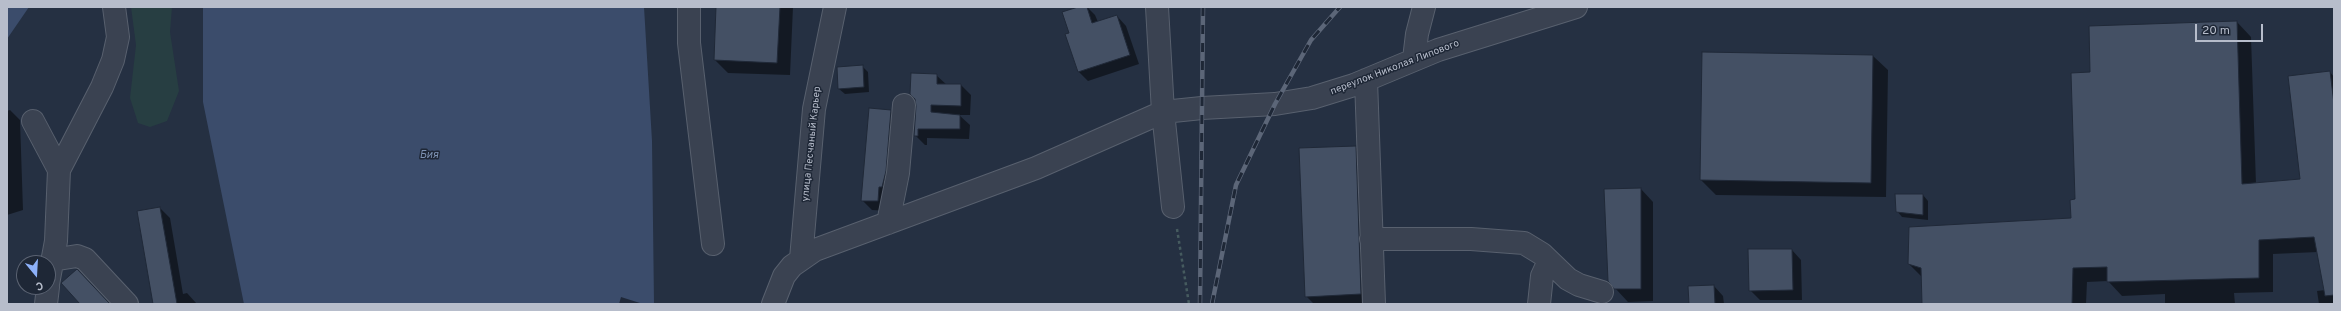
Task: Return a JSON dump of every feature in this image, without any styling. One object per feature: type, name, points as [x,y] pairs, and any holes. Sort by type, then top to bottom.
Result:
[{"type":"street","points":[[53,255],[56,241],[59,170],[102,87],[113,60],[118,37],[114,7]]},
{"type":"street","points":[[689,7],[689,43],[713,244]]},
{"type":"street","name":"улица Песчаный Карьер","points":[[801,258],[814,109],[835,7]]},
{"type":"street","points":[[1157,7],[1163,112],[1173,207]]},
{"type":"street","points":[[1414,59],[1417,34],[1424,7]]},
{"type":"street","name":"переулок Николая Липового","points":[[801,258],[821,248],[888,222],[1036,168],[1163,112],[1202,108],[1276,104],[1312,98],[1366,80],[1414,59],[1546,11],[1576,7]]},
{"type":"street","points":[[1366,80],[1374,304]]},
{"type":"street","points":[[888,222],[898,173],[904,105]]},
{"type":"street","points":[[33,121],[59,170]]},
{"type":"street","points":[[1371,239],[1471,239],[1524,243],[1533,247],[1568,279],[1579,285],[1602,292]]},
{"type":"street","points":[[56,259],[77,256],[86,260],[127,304]]},
{"type":"street","points":[[773,304],[784,276],[801,258]]},
{"type":"street","points":[[1539,304],[1542,276],[1549,261]]},
{"type":"path","points":[[1173,207],[1189,304]]},
{"type":"green space","points":[[131,7],[172,7],[170,32],[179,91],[167,121],[150,127],[138,123],[130,98],[136,45]]},
{"type":"water","points":[[7,7],[29,7],[7,39]]},
{"type":"water","name":"Бия","points":[[203,7],[644,7],[652,141],[654,304],[244,304],[203,102]]},
{"type":"building","points":[[716,7],[780,7],[777,63],[714,60]]},
{"type":"building","points":[[1078,7],[1087,7],[1092,23],[1117,15],[1130,55],[1078,72],[1065,34],[1069,33],[1062,12]]},
{"type":"building","points":[[2237,21],[2242,184],[2300,179],[2288,76],[2330,71],[2334,104],[2334,295],[2325,296],[2314,237],[2259,240],[2259,278],[2107,282],[2107,267],[2073,268],[2072,304],[1922,304],[1921,268],[1908,264],[1909,227],[2071,218],[2070,200],[2075,199],[2071,73],[2090,72],[2089,26]]},
{"type":"building","points":[[1702,52],[1873,55],[1871,183],[1700,180]]},
{"type":"building","points":[[863,65],[864,87],[838,89],[837,67]]},
{"type":"building","points":[[911,73],[937,74],[937,84],[961,84],[961,106],[931,105],[931,112],[960,115],[960,129],[918,129],[918,136],[914,136],[916,106],[915,99],[910,94]]},
{"type":"building","points":[[869,108],[891,110],[886,171],[882,187],[879,187],[878,201],[861,201]]},
{"type":"building","points":[[1356,146],[1361,294],[1305,297],[1299,148]]},
{"type":"building","points":[[1641,188],[1641,289],[1614,289],[1608,281],[1604,189]]},
{"type":"building","points":[[1895,194],[1923,194],[1923,215],[1896,212]]},
{"type":"building","points":[[160,207],[177,304],[153,304],[137,211]]},
{"type":"building","points":[[1748,249],[1792,249],[1793,290],[1749,291]]},
{"type":"building","points":[[77,269],[110,304],[80,304],[61,283]]},
{"type":"building","points":[[1714,285],[1715,304],[1689,304],[1688,286]]},
{"type":"railway","points":[[1200,304],[1203,7]]},
{"type":"railway","points":[[1212,304],[1236,185],[1275,104],[1311,40],[1340,7]]}]
